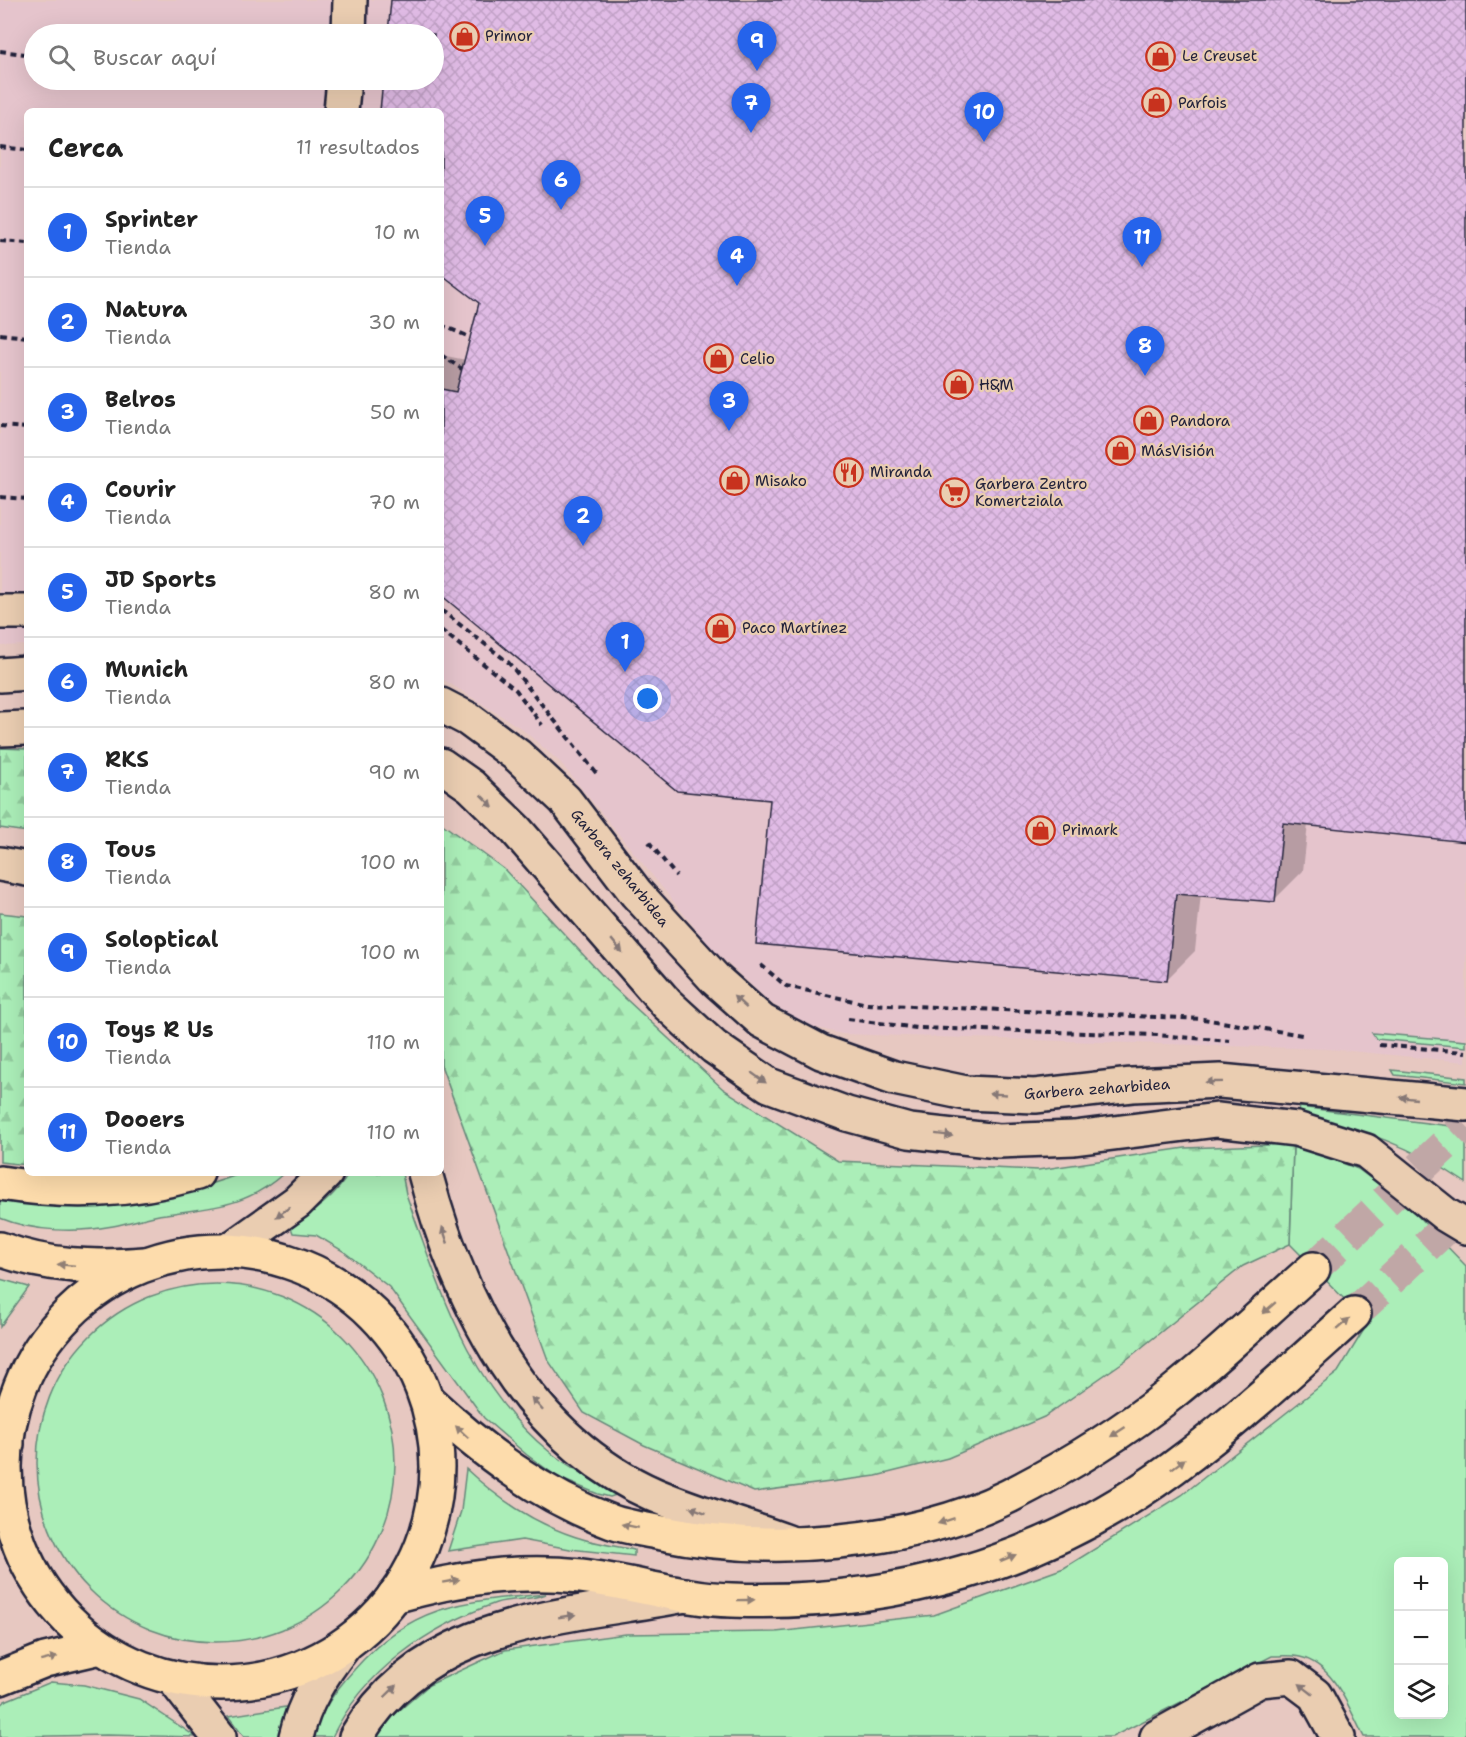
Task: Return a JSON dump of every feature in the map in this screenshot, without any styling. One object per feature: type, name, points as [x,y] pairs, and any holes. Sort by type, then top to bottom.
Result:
[{"type":"main road","points":[[0,1183],[39,1189],[96,1190],[152,1185],[186,1176]]},
{"type":"main road","points":[[0,1249],[60,1264],[102,1267],[145,1264],[192,1252],[231,1250],[289,1261],[335,1282],[374,1314],[405,1354],[427,1400],[436,1440],[437,1482],[430,1523],[416,1561],[394,1596],[371,1623],[344,1646],[304,1667],[262,1679],[217,1683],[173,1678],[134,1665],[101,1647],[69,1620],[45,1591],[26,1558],[3,1494],[3,1436],[29,1368],[50,1334],[77,1305],[101,1287],[145,1264]]},
{"type":"main road","points":[[427,1400],[469,1439],[518,1474],[565,1502],[615,1523],[696,1540],[792,1544],[869,1537],[944,1522],[1007,1497],[1076,1459],[1155,1406],[1313,1269]]},
{"type":"main road","points":[[394,1596],[464,1578],[535,1573],[583,1576],[730,1600],[834,1599],[912,1586],[985,1568],[1048,1542],[1117,1504],[1170,1470],[1214,1438],[1354,1314]]},
{"type":"main road","points":[[0,1678],[45,1660],[101,1647]]},
{"type":"street","points":[[349,24],[350,0]]},
{"type":"street","points":[[341,108],[343,90]]},
{"type":"street","points":[[0,612],[24,612]]},
{"type":"street","points":[[0,675],[24,673]]},
{"type":"street","points":[[444,686],[518,756]]},
{"type":"street","name":"Garbera zeharbidea","points":[[444,707],[468,719],[518,756],[565,800],[636,893],[716,980],[762,1021],[832,1056],[894,1078],[966,1093],[1035,1096],[1132,1085],[1220,1082],[1466,1104]]},
{"type":"street","points":[[0,729],[24,728]]},
{"type":"street","points":[[444,767],[471,786],[516,830],[667,1004],[714,1047],[769,1085],[847,1114],[909,1131],[998,1141],[1074,1138],[1217,1120],[1296,1129],[1366,1151],[1459,1227]]},
{"type":"street","points":[[0,864],[24,868]]},
{"type":"street","points":[[231,1250],[297,1202],[323,1176]]},
{"type":"street","points":[[426,1176],[464,1289],[479,1321],[509,1371],[539,1407],[573,1441],[612,1470],[654,1494],[792,1544]]},
{"type":"street","points":[[356,1737],[385,1696],[410,1673],[438,1654],[467,1640],[542,1619],[688,1594]]},
{"type":"street","points":[[296,1737],[310,1696],[325,1670],[344,1646]]},
{"type":"street","points":[[1157,1737],[1260,1680],[1291,1677],[1315,1695],[1338,1737]]},
{"type":"street","points":[[173,1678],[219,1737]]},
{"type":"path","points":[[0,51],[24,54]]},
{"type":"path","points":[[0,147],[24,150]]},
{"type":"path","points":[[0,241],[24,243]]},
{"type":"path","points":[[444,326],[470,337]]},
{"type":"path","points":[[0,334],[24,336]]},
{"type":"path","points":[[444,357],[462,369]]},
{"type":"path","points":[[0,426],[24,428]]},
{"type":"path","points":[[0,496],[24,499]]},
{"type":"path","points":[[444,612],[508,662],[604,783]]},
{"type":"path","points":[[444,632],[516,690],[544,727]]},
{"type":"path","points":[[647,840],[683,884]]},
{"type":"path","points":[[760,964],[786,986],[867,1004],[1203,1019],[1302,1035]]},
{"type":"path","points":[[842,1018],[917,1028],[1157,1035],[1232,1041]]},
{"type":"path","points":[[1379,1045],[1466,1052]]},
{"type":"shaded area","name":"Garbera Zentro Komertziala","points":[[0,0],[1466,0],[1466,1062],[1329,1049],[841,1034],[804,1024],[771,1003],[713,950],[560,762],[522,729],[444,680],[444,108],[24,108],[24,645],[0,646]]},
{"type":"green space","points":[[0,748],[24,749],[24,832],[0,828]]},
{"type":"green space","points":[[444,825],[504,869],[613,987],[723,1089],[838,1161],[1038,1170],[1185,1148],[1293,1144],[1290,1244],[1243,1266],[1126,1360],[1044,1417],[948,1458],[876,1476],[754,1492],[644,1445],[584,1413],[548,1360],[444,1073]]},
{"type":"green space","points":[[0,913],[24,916],[24,1165],[0,1162]]},
{"type":"green space","points":[[1372,1033],[1466,1041],[1466,1047],[1376,1039]]},
{"type":"green space","points":[[1392,1070],[1466,1078],[1466,1083],[1395,1075]]},
{"type":"green space","points":[[1300,1107],[1466,1128],[1466,1183],[1426,1159],[1385,1140],[1343,1126],[1297,1116]]},
{"type":"green space","points":[[1293,1144],[1358,1169],[1409,1207],[1466,1266],[1466,1737],[1364,1737],[1340,1690],[1323,1669],[1300,1657],[1272,1656],[1112,1737],[374,1737],[380,1727],[429,1685],[505,1650],[626,1634],[776,1632],[934,1615],[1064,1568],[1182,1495],[1338,1372],[1368,1323],[1290,1244]]},
{"type":"green space","points":[[233,1176],[280,1176],[257,1193],[229,1204],[159,1215],[99,1228],[41,1229],[0,1218],[0,1200],[61,1204],[122,1202],[213,1183]]},
{"type":"green space","points":[[347,1176],[403,1176],[406,1194],[431,1265],[445,1300],[478,1367],[499,1398],[523,1427],[551,1453],[616,1495],[610,1497],[598,1494],[559,1478],[527,1455],[484,1418],[389,1287],[343,1251],[316,1235],[293,1233],[290,1225],[307,1216],[323,1203]]},
{"type":"green space","points":[[0,1279],[29,1287],[0,1327]]},
{"type":"green space","points":[[216,1284],[251,1287],[285,1298],[315,1314],[343,1336],[365,1364],[381,1394],[392,1428],[395,1463],[392,1498],[381,1532],[365,1562],[343,1590],[315,1612],[285,1628],[251,1639],[216,1642],[181,1639],[147,1628],[117,1612],[89,1590],[67,1562],[51,1532],[40,1498],[37,1463],[40,1428],[51,1394],[67,1364],[89,1336],[117,1314],[147,1298],[181,1287]]},
{"type":"green space","points":[[466,1469],[504,1500],[546,1525],[597,1543],[634,1550],[634,1556],[570,1549],[522,1540],[448,1551],[461,1511]]},
{"type":"green space","points":[[546,1594],[534,1598],[496,1603],[446,1625],[423,1639],[400,1654],[380,1672],[345,1713],[332,1737],[314,1737],[329,1701],[340,1686],[375,1649],[396,1632],[440,1610],[489,1600]]},
{"type":"green space","points":[[51,1682],[84,1685],[139,1699],[196,1737],[106,1735],[0,1737],[0,1705]]},
{"type":"green space","points":[[286,1707],[280,1737],[244,1737],[228,1716]]},
{"type":"building","name":"Garbera Zentro Komertziala","points":[[391,0],[1466,0],[1466,842],[1283,823],[1275,902],[1176,894],[1167,981],[756,944],[770,800],[677,791],[444,597],[444,390],[456,392],[479,303],[444,276],[444,108],[380,108],[382,90],[444,90],[444,24],[389,24]]},
{"type":"tunnel","points":[[1313,1269],[1466,1125]]},
{"type":"tunnel","points":[[1354,1314],[1466,1209]]},
{"type":"place","name":"Primor","points":[[464,36]]},
{"type":"place","name":"Le Creuset","points":[[1161,56]]},
{"type":"place","name":"Soloptical","points":[[757,71]]},
{"type":"place","name":"Parfois","points":[[1157,103]]},
{"type":"place","name":"RKS","points":[[751,133]]},
{"type":"place","name":"Toys R Us","points":[[984,142]]},
{"type":"place","name":"Munich","points":[[561,210]]},
{"type":"place","name":"JD Sports","points":[[485,246]]},
{"type":"place","name":"Dooers","points":[[1142,267]]},
{"type":"place","name":"Courir","points":[[737,286]]},
{"type":"place","name":"Celio","points":[[719,359]]},
{"type":"place","name":"Tous","points":[[1145,376]]},
{"type":"place","name":"H&M","points":[[958,385]]},
{"type":"place","name":"Pandora","points":[[1149,421]]},
{"type":"place","name":"Belros","points":[[729,431]]},
{"type":"place","name":"MásVisión","points":[[1120,451]]},
{"type":"place","name":"Miranda","points":[[849,472]]},
{"type":"place","name":"Misako","points":[[734,481]]},
{"type":"place","name":"Garbera Zentro Komertziala","points":[[954,493]]},
{"type":"place","name":"Natura","points":[[583,546]]},
{"type":"place","name":"Paco Martínez","points":[[721,628]]},
{"type":"place","name":"Sprinter","points":[[625,672]]},
{"type":"place","name":"Primark","points":[[1041,830]]}]
